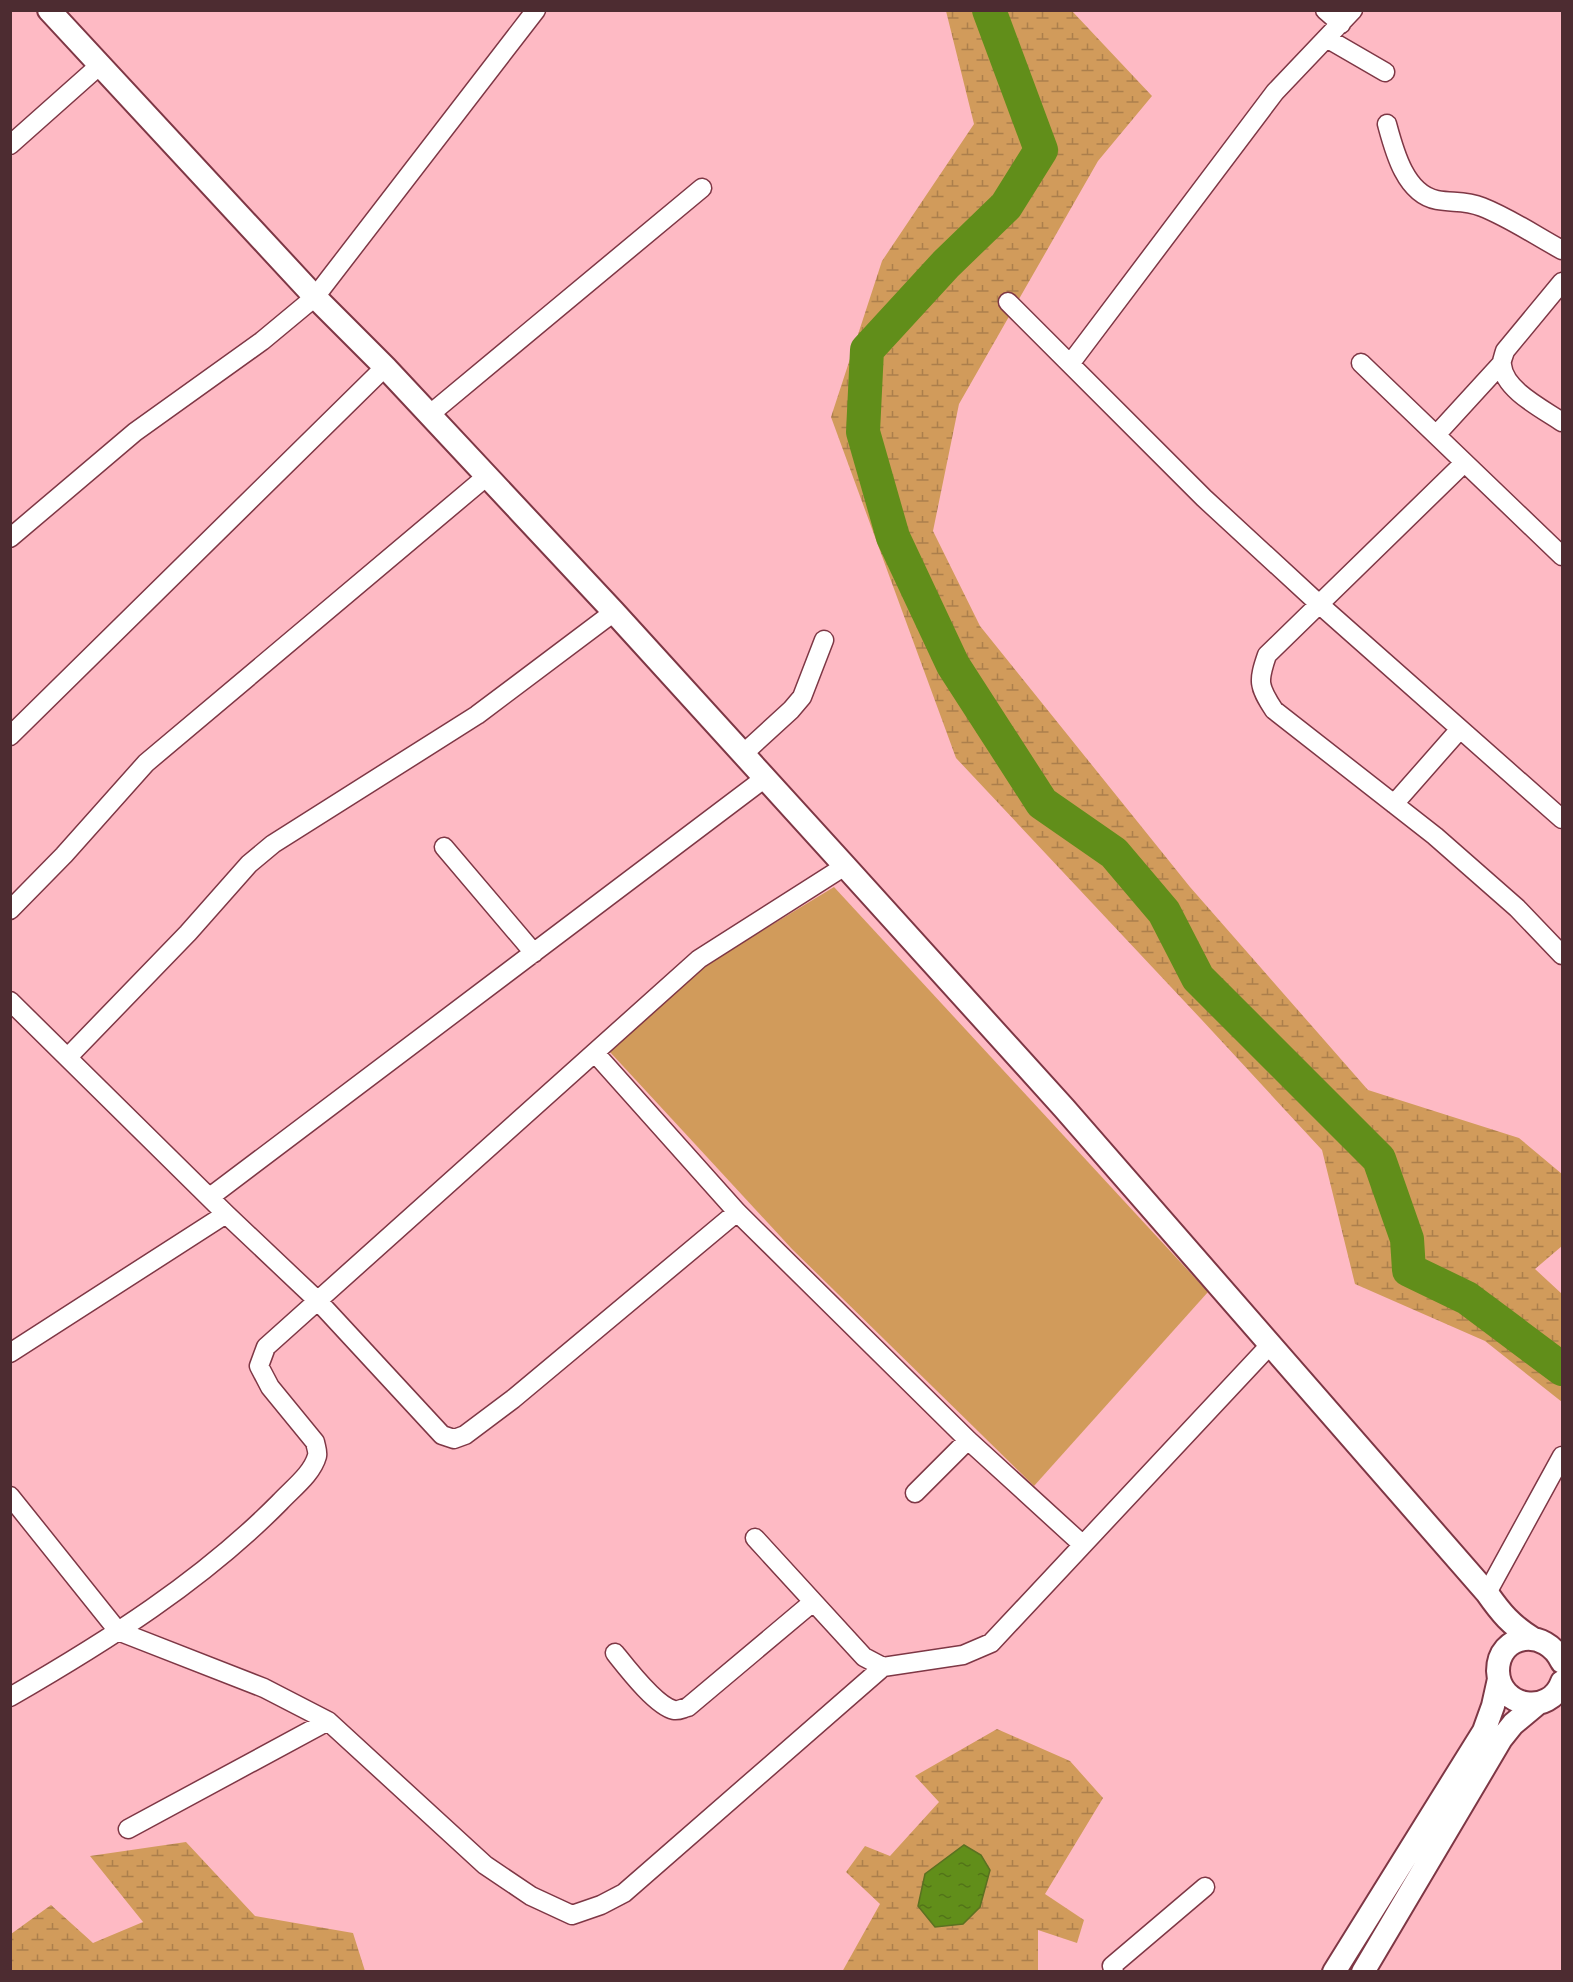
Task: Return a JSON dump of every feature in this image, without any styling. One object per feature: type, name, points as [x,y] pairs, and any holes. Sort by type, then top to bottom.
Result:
[{"type":"street","points":[[49,10],[315,297],[614,612],[845,866],[1064,1108],[1487,1593],[1513,1626],[1532,1638],[1551,1645],[1563,1662]]},
{"type":"street","points":[[10,538],[135,432],[262,341],[315,297],[536,10]]},
{"type":"street","points":[[1070,364],[1275,92],[1347,17],[1325,10]]},
{"type":"street","points":[[1328,39],[1385,72]]},
{"type":"street","points":[[10,145],[100,65]]},
{"type":"street","points":[[1387,124],[1397,161],[1424,196],[1438,200],[1469,202],[1485,208],[1563,250]]},
{"type":"street","points":[[429,415],[702,188]]},
{"type":"street","points":[[1436,435],[1502,364],[1505,351],[1563,282]]},
{"type":"street","points":[[1008,302],[1204,498],[1319,604],[1563,819]]},
{"type":"street","points":[[1361,363],[1563,556]]},
{"type":"street","points":[[1502,364],[1516,391],[1563,422]]},
{"type":"street","points":[[10,736],[384,368]]},
{"type":"street","points":[[1464,463],[1267,655],[1260,676],[1261,691],[1274,710],[1435,836],[1517,908],[1563,955]]},
{"type":"street","points":[[10,910],[64,855],[146,763],[487,476]]},
{"type":"street","points":[[68,1057],[188,933],[249,864],[273,844],[477,715],[614,612]]},
{"type":"street","points":[[743,754],[802,697],[824,640]]},
{"type":"street","points":[[1394,804],[1460,729]]},
{"type":"street","points":[[210,1197],[765,778]]},
{"type":"street","points":[[444,847],[534,953]]},
{"type":"street","points":[[10,1697],[118,1631],[193,1580],[253,1529],[308,1473],[318,1454],[315,1442],[270,1387],[259,1366],[266,1347],[699,959],[845,866]]},
{"type":"street","points":[[10,1001],[226,1214],[318,1301],[442,1435],[454,1439],[465,1435],[513,1399],[737,1212]]},
{"type":"street","points":[[595,1053],[737,1212],[968,1440],[1083,1545]]},
{"type":"street","points":[[10,1353],[226,1214]]},
{"type":"street","points":[[10,1496],[118,1631],[264,1688],[328,1720],[485,1864],[531,1896],[572,1915],[601,1905],[624,1893],[883,1667],[963,1655],[991,1643],[1271,1344]]},
{"type":"street","points":[[915,1492],[968,1440]]},
{"type":"street","points":[[1537,1704],[1517,1702],[1502,1688],[1498,1635],[1487,1593],[1563,1456]]},
{"type":"street","points":[[755,1538],[864,1657],[883,1667]]},
{"type":"street","points":[[615,1653],[645,1689],[669,1708],[677,1711],[688,1707],[813,1602]]},
{"type":"street","points":[[1334,1971],[1484,1731],[1493,1706],[1499,1669],[1505,1651],[1512,1644],[1532,1638]]},
{"type":"street","points":[[1363,1971],[1501,1739],[1513,1724],[1537,1704],[1555,1695],[1562,1685]]},
{"type":"street","points":[[128,1829],[328,1720]]},
{"type":"street","points":[[1114,1971],[1112,1966],[1205,1887]]},
{"type":"green space","points":[[946,11],[1072,11],[1152,96],[1098,161],[959,404],[933,531],[980,626],[1190,887],[1368,1090],[1519,1138],[1562,1174],[1562,1246],[1535,1269],[1562,1294],[1562,1402],[1485,1341],[1355,1284],[1322,1150],[956,758],[831,417],[882,261],[974,124]]},
{"type":"green space","points":[[834,887],[1208,1292],[1034,1486],[792,1249],[610,1052],[704,966]]},
{"type":"green space","points":[[997,1729],[1070,1761],[1103,1798],[1045,1894],[1084,1920],[1077,1943],[1038,1930],[1038,1971],[842,1972],[880,1904],[846,1872],[865,1846],[890,1856],[939,1802],[915,1776]]},
{"type":"green space","points":[[186,1842],[255,1916],[353,1933],[365,1971],[11,1971],[11,1934],[51,1905],[93,1943],[143,1922],[90,1856]]},
{"type":"water","points":[[964,1845],[981,1855],[990,1870],[980,1907],[963,1924],[935,1927],[918,1906],[925,1874]]},
{"type":"waterway","points":[[989,10],[1041,150],[1006,206],[946,264],[867,350],[863,432],[893,537],[953,665],[1042,803],[1114,853],[1164,912],[1198,978],[1379,1159],[1407,1239],[1409,1270],[1467,1298],[1562,1369]]}]
